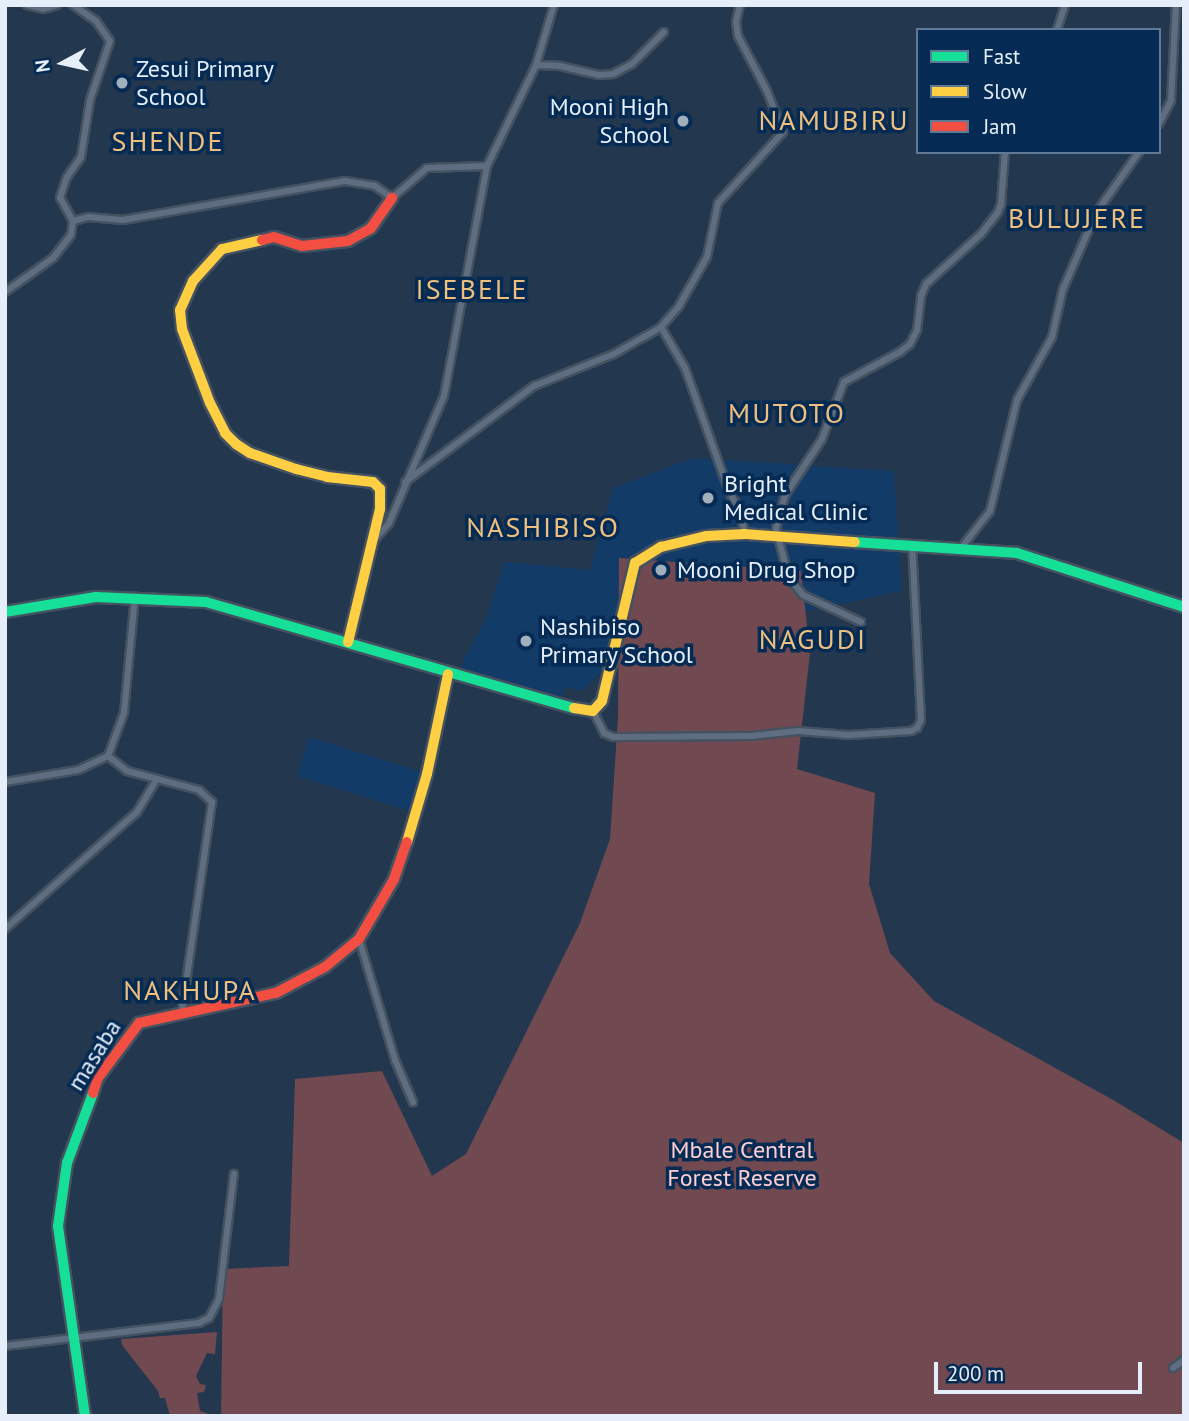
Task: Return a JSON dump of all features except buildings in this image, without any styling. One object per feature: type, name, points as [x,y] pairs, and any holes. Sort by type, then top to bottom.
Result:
[{"type":"street","points":[[27,5],[44,9],[57,5]]},
{"type":"street","points":[[5,292],[64,246],[71,235],[73,221],[60,198],[67,177],[82,158],[90,100],[110,41],[96,21],[73,5]]},
{"type":"street","points":[[369,545],[389,523],[444,396],[487,166],[536,65],[554,5]]},
{"type":"street","points":[[405,482],[453,449],[534,386],[614,354],[661,327],[679,306],[703,266],[712,238],[718,203],[783,131],[738,36],[736,22],[740,5]]},
{"type":"street","points":[[1058,28],[1065,5]]},
{"type":"street","points":[[1161,120],[1171,100],[1176,5]]},
{"type":"street","points":[[536,65],[560,66],[599,75],[613,74],[632,64],[664,32]]},
{"type":"street","points":[[861,622],[815,602],[798,590],[789,578],[776,524],[785,495],[822,439],[844,383],[910,344],[917,330],[921,296],[926,284],[981,234],[998,212],[1003,195],[1005,154]]},
{"type":"street","points":[[961,548],[990,511],[1017,400],[1052,337],[1063,289],[1090,226],[1100,205],[1138,154]]},
{"type":"street","points":[[348,642],[382,498],[380,489],[373,482],[327,477],[296,469],[250,453],[236,444],[225,433],[209,403],[182,329],[180,310],[193,281],[222,249],[274,237],[302,247],[348,241],[371,228],[392,198],[427,168],[487,166]]},
{"type":"street","points":[[73,221],[88,218],[123,220],[345,181],[375,186],[392,198]]},
{"type":"street","points":[[661,327],[685,368],[727,486],[740,512],[744,534]]},
{"type":"street","points":[[593,711],[602,701],[608,684],[635,563],[648,553],[675,543],[744,534],[912,544],[1030,556],[1059,568],[1184,607]]},
{"type":"street","points":[[593,711],[604,733],[613,737],[751,736],[798,732],[857,735],[911,731],[917,728],[921,720],[912,544]]},
{"type":"street","points":[[5,612],[85,598],[135,597],[206,602],[348,642],[448,674],[593,711]]},
{"type":"street","points":[[5,782],[78,770],[108,756],[124,713],[135,597]]},
{"type":"street","name":"masaba","points":[[85,1416],[58,1245],[59,1208],[67,1163],[98,1078],[131,1030],[149,1018],[276,993],[325,967],[359,939],[394,879],[404,853],[427,774],[448,674]]},
{"type":"street","points":[[108,756],[127,771],[199,790],[212,802],[182,1012]]},
{"type":"street","points":[[5,929],[136,812],[156,779]]},
{"type":"street","points":[[359,939],[392,1049],[413,1102]]},
{"type":"street","points":[[5,1346],[199,1324],[209,1318],[219,1299],[234,1174]]},
{"type":"street","points":[[1172,1368],[1184,1360]]},
{"type":"shaded area","points":[[693,458],[894,471],[901,591],[765,620],[636,638],[582,691],[565,687],[561,699],[460,668],[488,614],[504,562],[590,570],[613,488]]},
{"type":"shaded area","points":[[309,737],[422,772],[410,811],[297,776]]},
{"type":"green space","name":"Mbale Central Forest Reserve","points":[[619,558],[801,571],[810,653],[797,769],[875,793],[869,884],[890,953],[934,1001],[1115,1101],[1184,1143],[1184,1416],[221,1416],[223,1269],[289,1266],[295,1079],[382,1071],[432,1176],[466,1154],[580,923],[610,839],[618,717]]},
{"type":"green space","points":[[217,1332],[215,1354],[207,1353],[196,1376],[200,1384],[206,1385],[204,1392],[197,1393],[200,1411],[214,1416],[170,1416],[165,1398],[160,1398],[158,1391],[122,1345],[121,1339]]},
{"type":"traffic: fast","points":[[855,542],[1017,553],[1184,607]]},
{"type":"traffic: fast","points":[[5,612],[96,597],[206,602],[574,708]]},
{"type":"traffic: fast","points":[[85,1416],[58,1226],[67,1163],[93,1093]]},
{"type":"traffic: slow","points":[[262,240],[222,249],[193,281],[180,310],[182,329],[210,403],[225,433],[236,444],[250,453],[296,469],[327,477],[373,482],[380,489],[380,509],[348,642]]},
{"type":"traffic: slow","points":[[574,708],[593,711],[602,701],[635,563],[661,547],[706,536],[745,534],[855,542]]},
{"type":"traffic: slow","points":[[407,842],[427,774],[448,674]]},
{"type":"traffic: jam","points":[[262,240],[274,237],[302,246],[348,241],[371,228],[392,198]]},
{"type":"traffic: jam","points":[[93,1093],[98,1078],[139,1023],[276,993],[325,967],[359,939],[394,879],[407,842]]},
{"type":"place","name":"Zesui Primary School","points":[[122,83]]},
{"type":"place","name":"Mooni High School","points":[[683,121]]},
{"type":"place","name":"Bright Medical Clinic","points":[[708,498]]},
{"type":"place","name":"Mooni Drug Shop","points":[[661,570]]},
{"type":"place","name":"Nashibiso Primary School","points":[[526,641]]},
{"type":"district","name":"NAMUBIRU","points":[[834,120]]},
{"type":"district","name":"SHENDE","points":[[168,141]]},
{"type":"district","name":"BULUJERE","points":[[1077,218]]},
{"type":"district","name":"ISEBELE","points":[[472,289]]},
{"type":"district","name":"MUTOTO","points":[[787,413]]},
{"type":"district","name":"NASHIBISO","points":[[543,527]]},
{"type":"district","name":"NAGUDI","points":[[813,639]]},
{"type":"district","name":"NAKHUPA","points":[[190,990]]}]
